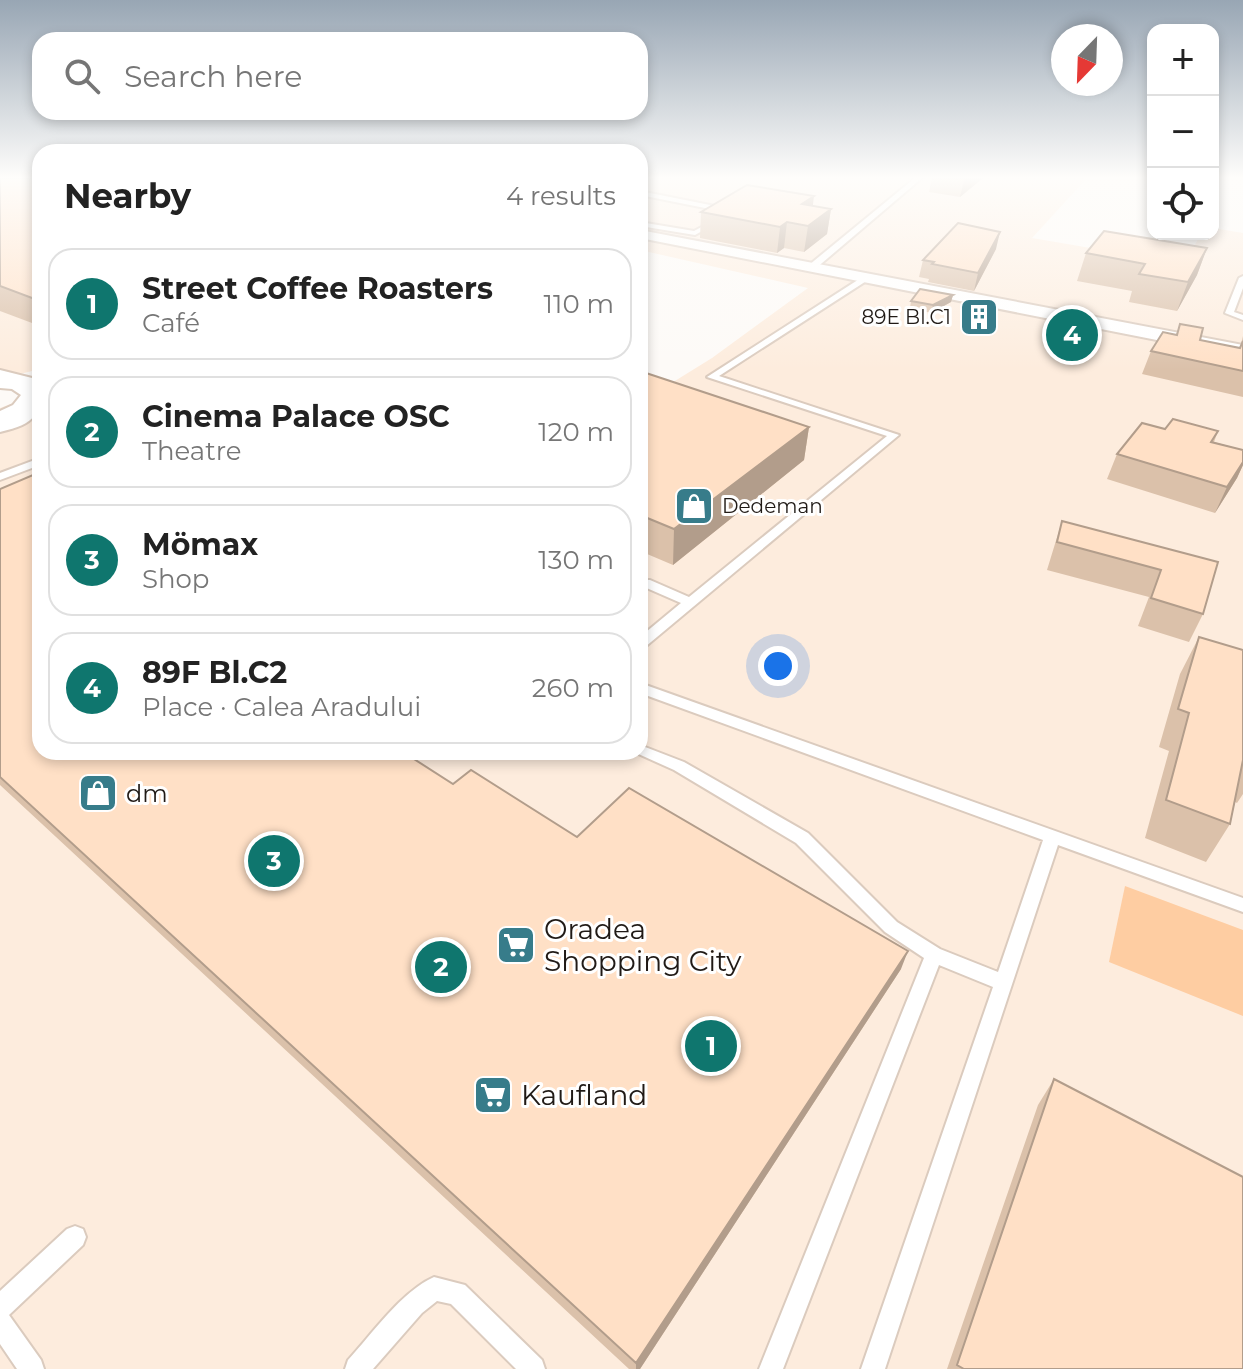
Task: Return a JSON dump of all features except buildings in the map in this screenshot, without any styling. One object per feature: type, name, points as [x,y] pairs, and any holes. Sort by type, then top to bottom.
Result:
[{"type":"highway","points":[[0,379],[25,383],[32,387]]},
{"type":"street","points":[[681,242],[1243,351]]},
{"type":"lane","points":[[812,267],[842,242]]},
{"type":"lane","points":[[648,637],[894,435],[712,377],[867,278]]},
{"type":"lane","points":[[1243,278],[1229,313],[1243,318]]},
{"type":"lane","points":[[0,477],[32,464]]},
{"type":"lane","points":[[648,584],[690,602]]},
{"type":"lane","points":[[648,691],[1243,905]]},
{"type":"lane","points":[[648,753],[679,766],[802,838],[855,895],[891,927],[934,955],[1004,983]]},
{"type":"lane","points":[[873,1369],[1053,836]]},
{"type":"lane","points":[[771,1369],[934,955]]},
{"type":"lane","points":[[0,1307],[75,1237]]},
{"type":"lane","points":[[364,1366],[414,1305],[434,1289],[457,1293],[533,1369]]},
{"type":"lane","points":[[0,1323],[32,1369]]},
{"type":"shaded area","points":[[0,242],[32,242],[32,371],[0,379]]},
{"type":"shaded area","points":[[648,242],[1055,242],[1184,264],[1197,242],[1243,242],[1243,1369],[0,1369],[0,408],[32,396],[32,760],[648,760],[648,397],[712,358],[808,288],[648,252]]},
{"type":"shaded area","points":[[1125,886],[1243,930],[1243,1016],[1109,962]]},
{"type":"place","name":"89E Bl.C1","points":[[979,317]]},
{"type":"place","name":"89F Bl.C2","points":[[1072,335]]},
{"type":"place","name":"Dedeman","points":[[694,506]]},
{"type":"place","name":"dm","points":[[98,793]]},
{"type":"place","name":"Mömax","points":[[274,861]]},
{"type":"place","name":"Oradea Shopping City","points":[[516,945]]},
{"type":"place","name":"Cinema Palace OSC","points":[[441,967]]},
{"type":"place","name":"Street Coffee Roasters","points":[[711,1046]]},
{"type":"place","name":"Kaufland","points":[[493,1095]]}]
